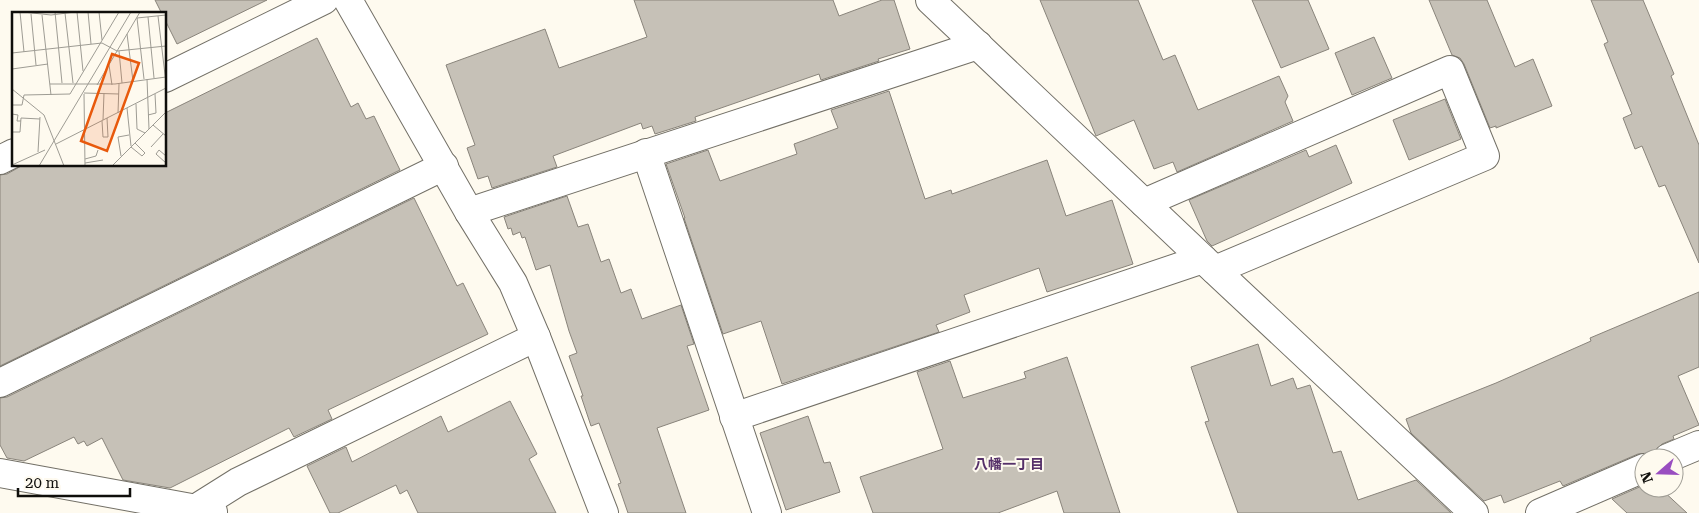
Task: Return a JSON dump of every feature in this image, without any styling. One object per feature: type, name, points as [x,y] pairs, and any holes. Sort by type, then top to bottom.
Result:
[{"type":"street","points":[[166,78],[324,0]]},
{"type":"street","points":[[348,0],[513,283],[536,336],[604,513]]},
{"type":"street","points":[[930,0],[1474,513]]},
{"type":"street","points":[[470,212],[978,45]]},
{"type":"street","points":[[734,417],[1209,265],[1485,156],[1450,70],[1144,203]]},
{"type":"street","points":[[0,160],[12,154]]},
{"type":"street","points":[[646,154],[767,513]]},
{"type":"street","points":[[0,383],[444,166]]},
{"type":"street","points":[[0,473],[206,511],[238,482],[536,336]]},
{"type":"street","points":[[1684,451],[1699,445]]},
{"type":"street","points":[[1540,513],[1634,472]]},
{"type":"building","points":[[155,0],[267,0],[177,44],[166,22],[166,12],[161,12]]},
{"type":"building","points":[[634,0],[833,0],[839,16],[882,0],[894,0],[910,49],[821,80],[819,74],[695,117],[696,121],[655,134],[652,126],[643,129],[641,123],[553,156],[557,167],[492,188],[488,176],[478,179],[467,148],[475,145],[446,65],[545,29],[559,68],[647,37]]},
{"type":"building","points":[[1040,0],[1138,0],[1163,60],[1175,55],[1198,110],[1279,76],[1288,96],[1285,102],[1293,121],[1177,172],[1173,162],[1154,169],[1134,120],[1096,136]]},
{"type":"building","points":[[1252,0],[1308,0],[1329,49],[1281,68]]},
{"type":"building","points":[[1429,0],[1487,0],[1515,67],[1533,59],[1552,106],[1496,128],[1496,126],[1490,128],[1464,64],[1460,58],[1452,55]]},
{"type":"building","points":[[1591,0],[1643,0],[1674,74],[1671,76],[1699,145],[1699,263],[1665,185],[1659,187],[1642,146],[1635,149],[1623,118],[1632,114],[1604,44],[1608,42]]},
{"type":"building","points":[[1374,37],[1392,78],[1352,95],[1335,53]]},
{"type":"building","points":[[317,38],[351,107],[358,103],[366,119],[374,116],[400,170],[0,366],[0,175],[7,174],[21,166],[166,166],[166,113]]},
{"type":"building","points":[[889,91],[925,199],[951,190],[952,194],[1047,160],[1066,216],[1112,200],[1133,264],[1047,292],[1039,268],[964,295],[970,312],[936,325],[939,332],[782,384],[761,321],[723,334],[666,164],[708,150],[720,181],[797,154],[794,144],[838,128],[831,110]]},
{"type":"building","points":[[1445,99],[1461,139],[1409,160],[1393,120]]},
{"type":"building","points":[[1336,145],[1352,183],[1212,246],[1207,241],[1189,200],[1306,150],[1309,157]]},
{"type":"building","points":[[567,196],[578,227],[588,224],[601,262],[609,259],[621,293],[631,289],[642,319],[681,305],[694,344],[687,346],[709,410],[657,428],[686,513],[628,513],[618,484],[621,483],[599,423],[591,426],[581,396],[583,396],[569,356],[577,353],[550,265],[536,270],[525,237],[522,238],[520,232],[513,235],[511,228],[508,229],[504,217]]},
{"type":"building","points":[[414,198],[457,286],[463,283],[488,334],[328,410],[332,419],[294,437],[289,428],[170,488],[123,480],[102,438],[87,446],[84,441],[78,444],[74,437],[24,461],[7,458],[0,445],[0,398],[7,397]]},
{"type":"building","points":[[1699,292],[1699,367],[1678,376],[1699,425],[1673,436],[1674,439],[1662,444],[1658,448],[1634,448],[1634,456],[1563,486],[1560,481],[1504,503],[1501,495],[1484,501],[1411,433],[1406,419],[1496,383],[1591,341],[1590,338]]},
{"type":"building","points":[[1258,344],[1271,386],[1293,378],[1297,389],[1310,385],[1333,453],[1341,451],[1358,500],[1416,480],[1451,513],[1238,513],[1205,422],[1209,421],[1191,367]]},
{"type":"building","points":[[1067,357],[1120,513],[1064,513],[1057,491],[998,513],[873,513],[860,477],[943,449],[917,372],[950,361],[963,398],[1026,378],[1024,372]]},
{"type":"building","points":[[510,401],[537,454],[529,459],[556,513],[418,513],[407,490],[400,494],[396,485],[338,513],[330,513],[307,466],[346,447],[352,462],[441,416],[448,432]]},
{"type":"building","points":[[808,416],[824,463],[830,462],[840,492],[786,510],[760,433]]},
{"type":"building","points":[[1634,489],[1634,498],[1671,498],[1687,513],[1627,513],[1612,499]]},
{"type":"district","name":"八幡一丁目","points":[[1009,464]]}]
